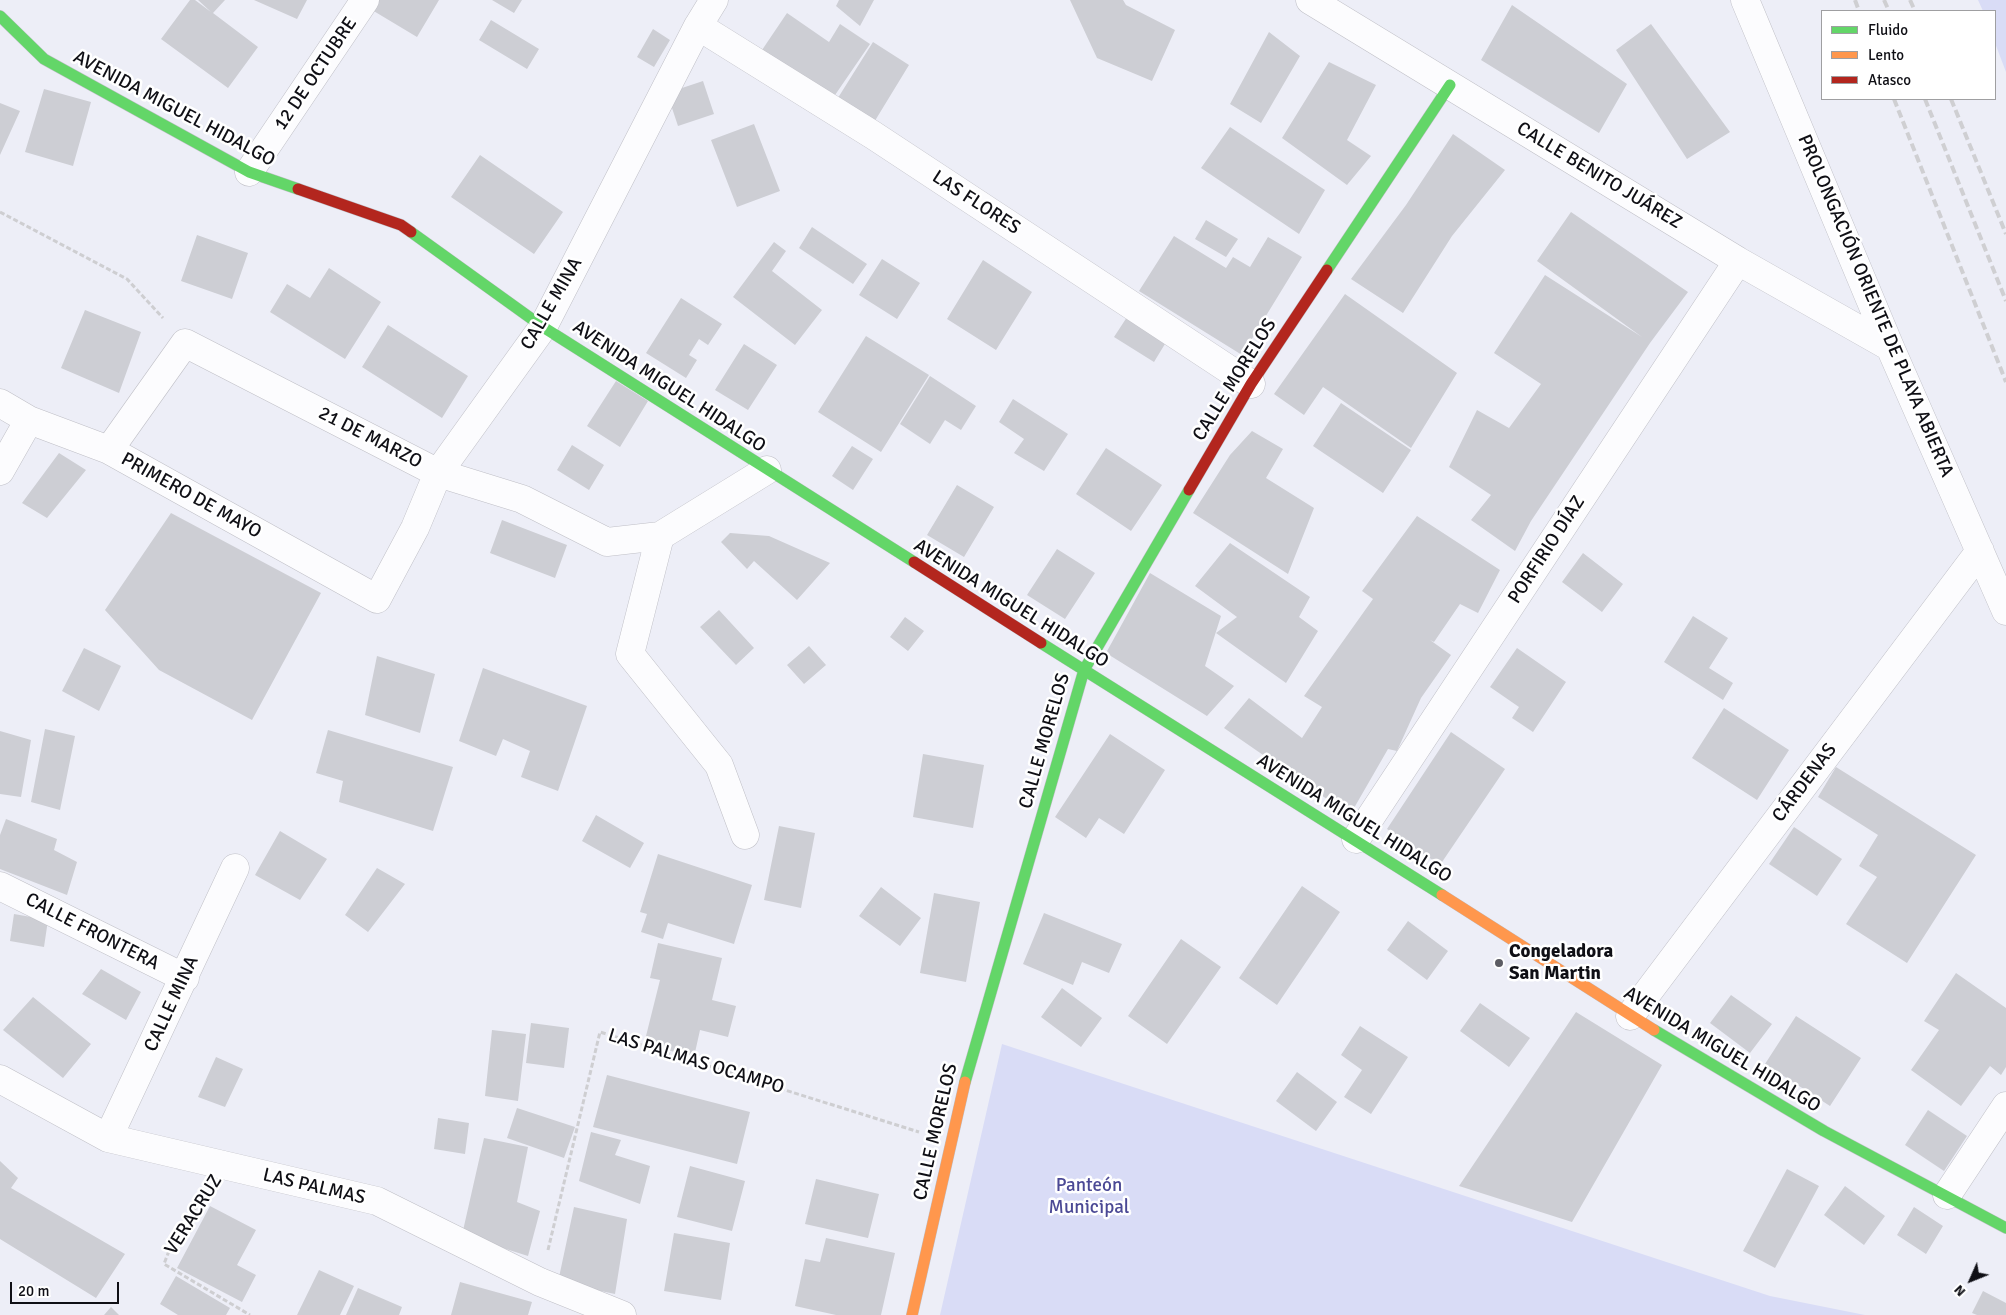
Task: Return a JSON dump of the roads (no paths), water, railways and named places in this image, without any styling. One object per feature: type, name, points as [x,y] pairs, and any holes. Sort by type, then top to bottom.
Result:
[{"type":"street","name":"12 DE OCTUBRE","points":[[249,172],[365,0]]},
{"type":"street","name":"CALLE MINA","points":[[377,599],[415,528],[438,472],[543,327],[698,26],[714,0]]},
{"type":"street","name":"CALLE BENITO JUÁREZ","points":[[1310,0],[1738,261],[1890,347]]},
{"type":"street","name":"PROLONGACIÓN ORIENTE DE PLAYA ABIERTA","points":[[1746,0],[1890,347],[2006,611]]},
{"type":"street","name":"AVENIDA MIGUEL HIDALGO","points":[[0,16],[44,59],[249,172],[401,225],[543,327],[1084,670],[1356,839],[1630,1016],[1824,1131],[2006,1228]]},
{"type":"street","name":"LAS FLORES","points":[[698,26],[873,135],[1251,384]]},
{"type":"street","name":"CALLE MORELOS","points":[[912,1315],[968,1067],[1084,670],[1251,384],[1450,85]]},
{"type":"street","name":"PORFIRIO DÍAZ","points":[[1356,839],[1738,261]]},
{"type":"street","name":"21 DE MARZO","points":[[109,450],[185,343],[438,472],[522,499],[607,542],[660,536],[767,470]]},
{"type":"street","name":"PRIMERO DE MAYO","points":[[0,403],[30,420],[109,450],[377,599]]},
{"type":"street","points":[[0,471],[30,420]]},
{"type":"street","points":[[660,536],[630,654],[719,766],[745,835]]},
{"type":"street","name":"CÁRDENAS","points":[[1630,1016],[1980,551]]},
{"type":"street","name":"CALLE MINA","points":[[108,1138],[235,868]]},
{"type":"street","name":"CALLE FRONTERA","points":[[0,886],[184,978]]},
{"type":"street","name":"LAS PALMAS","points":[[0,1079],[108,1138],[224,1167],[377,1201],[540,1282],[622,1315]]},
{"type":"street","points":[[1947,1195],[2006,1106]]},
{"type":"railway","points":[[1855,0],[1859,10]]},
{"type":"railway","points":[[1884,0],[1889,10]]},
{"type":"railway","points":[[1910,0],[1915,10]]},
{"type":"railway","points":[[1894,100],[2006,382]]},
{"type":"railway","points":[[1925,100],[2006,301]]},
{"type":"railway","points":[[1951,100],[2006,234]]},
{"type":"place","name":"Congeladora San Martin","points":[[1499,963]]},
{"type":"park label","name":"Panteón Municipal","points":[[1089,1197]]}]
